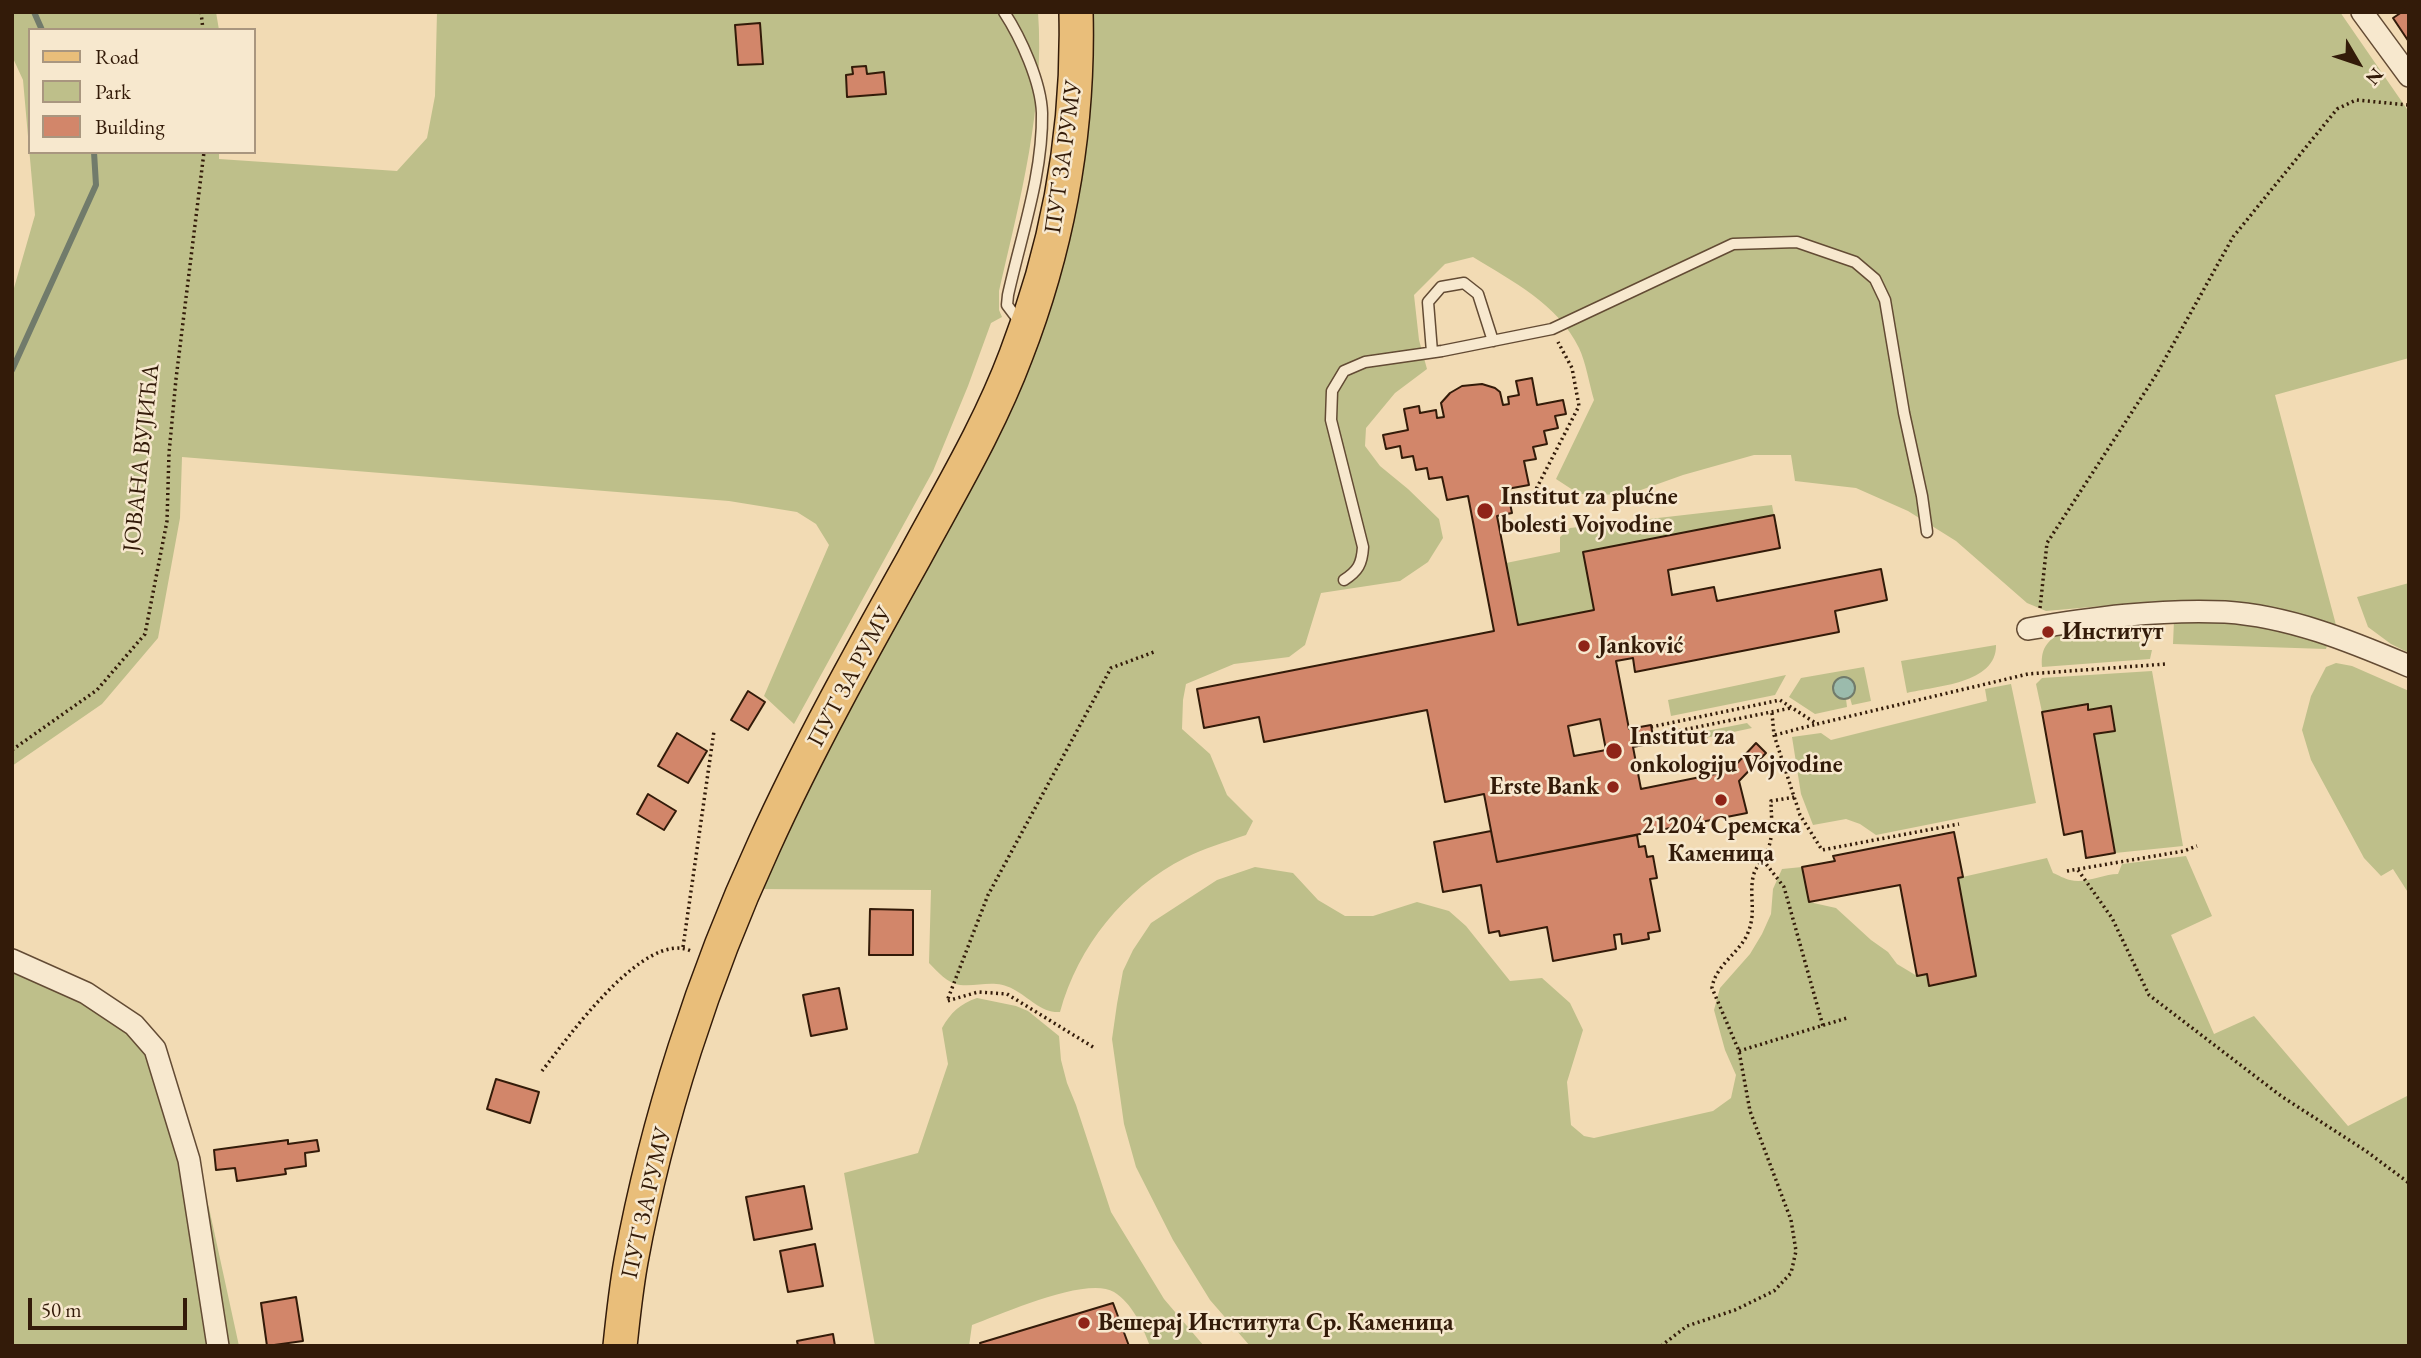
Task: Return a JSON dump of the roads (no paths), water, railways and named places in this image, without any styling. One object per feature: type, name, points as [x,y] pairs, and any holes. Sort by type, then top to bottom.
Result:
[{"type":"main road","name":"ПУТ ЗА РУМУ","points":[[620,1346],[631,1262],[667,1112],[715,962],[782,808],[913,559],[950,496],[1015,360],[1026,330],[1057,223],[1068,165],[1077,79],[1076,12]]},
{"type":"street","points":[[2362,12],[2409,76]]},
{"type":"street","points":[[2033,628],[2148,613],[2227,612],[2317,630],[2356,643],[2409,666]]},
{"type":"street","points":[[12,960],[86,993],[134,1025],[155,1049],[189,1160],[218,1346]]},
{"type":"lane","points":[[1004,12],[1015,29],[1031,70],[1042,113],[1035,176],[1007,305],[1026,330]]},
{"type":"lane","points":[[1344,580],[1356,572],[1362,562],[1363,547],[1331,420],[1332,391],[1344,371],[1365,362],[1552,329],[1733,244],[1797,243],[1855,262],[1875,279],[1885,300],[1927,532]]},
{"type":"lane","points":[[1433,352],[1428,302],[1441,287],[1464,284],[1478,294],[1493,341]]},
{"type":"waterway","points":[[34,12],[41,28]]},
{"type":"waterway","points":[[12,370],[96,185],[94,154]]},
{"type":"place","name":"Institut za plućne bolesti Vojvodine","points":[[1485,511]]},
{"type":"place","name":"Институт","points":[[2048,632]]},
{"type":"place","name":"Janković","points":[[1584,646]]},
{"type":"place","name":"Institut za onkologiju Vojvodine","points":[[1614,751]]},
{"type":"place","name":"Erste Bank","points":[[1613,787]]},
{"type":"place","name":"21204 Сремска Каменица","points":[[1721,800]]},
{"type":"place","name":"Вешерај Института Ср. Каменица","points":[[1084,1323]]}]
